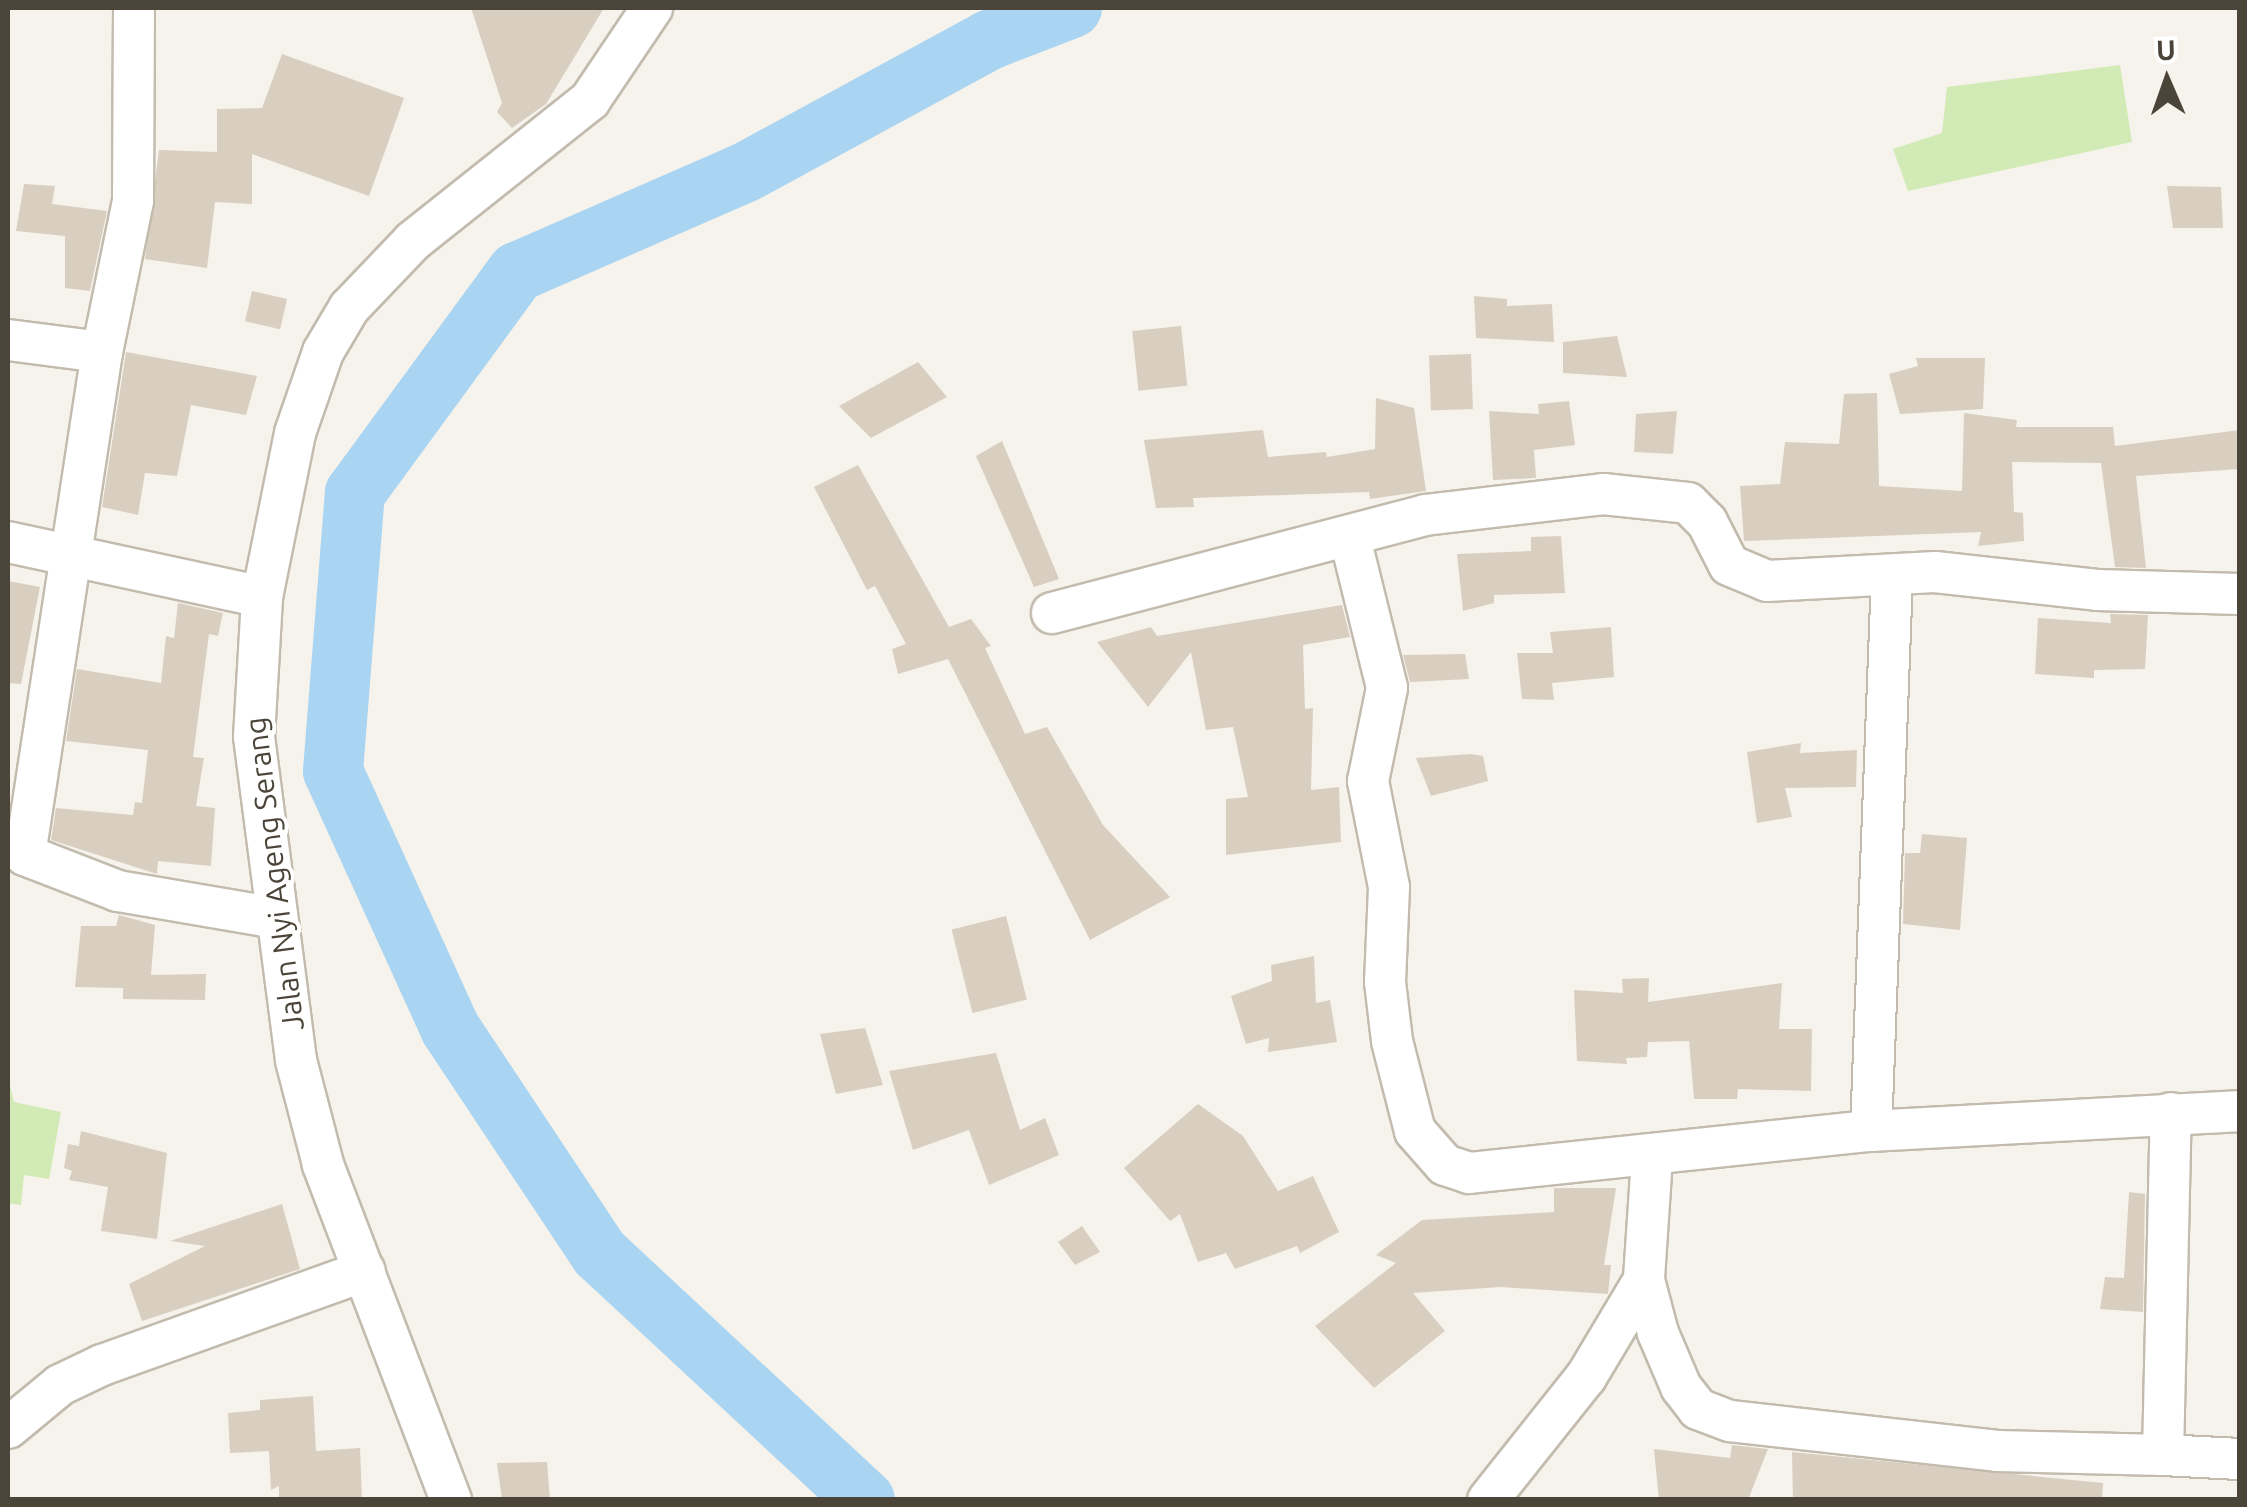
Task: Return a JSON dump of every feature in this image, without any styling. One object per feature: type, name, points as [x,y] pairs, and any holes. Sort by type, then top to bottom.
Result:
[{"type":"street","points":[[134,8],[133,201],[102,352],[16,853],[118,891],[276,918]]},
{"type":"street","name":"Jalan Nyi Ageng Serang","points":[[451,1500],[323,1164],[296,1060],[254,737],[262,597],[295,432],[322,352],[348,308],[413,241],[590,100],[652,8]]},
{"type":"street","points":[[8,340],[102,352]]},
{"type":"street","points":[[1052,613],[1425,516],[1603,494],[1688,504],[1700,513],[1729,565],[1752,578],[1935,572],[2079,589],[2240,594]]},
{"type":"street","points":[[1350,538],[1387,688],[1368,781],[1389,887],[1385,982],[1392,1041],[1415,1131],[1444,1166],[1469,1173],[1652,1158],[1871,1132],[2240,1111]]},
{"type":"street","points":[[8,542],[262,597]]},
{"type":"street","points":[[1871,1132],[1892,576]]},
{"type":"street","points":[[2163,1455],[2171,1113]]},
{"type":"street","points":[[1652,1158],[1644,1280],[1681,1387],[1698,1409],[1730,1420],[1997,1451],[2240,1458]]},
{"type":"street","points":[[8,1428],[60,1385],[102,1365],[365,1271]]},
{"type":"street","points":[[1488,1500],[1586,1377],[1644,1280]]},
{"type":"green space","points":[[2120,65],[2132,142],[1908,191],[1893,149],[1942,133],[1947,87]]},
{"type":"green space","points":[[8,1077],[14,1102],[61,1112],[49,1179],[24,1175],[21,1205],[8,1203]]},
{"type":"building","points":[[471,8],[604,8],[546,104],[512,128],[497,112],[502,103]]},
{"type":"building","points":[[282,54],[404,98],[369,196],[252,154],[252,204],[215,202],[207,268],[145,259],[159,150],[217,152],[217,109],[262,108]]},
{"type":"building","points":[[24,184],[55,186],[52,204],[107,211],[90,291],[65,288],[65,236],[16,231]]},
{"type":"building","points":[[2167,186],[2221,187],[2223,228],[2173,228]]},
{"type":"building","points":[[252,291],[287,299],[280,329],[245,321]]},
{"type":"building","points":[[1474,296],[1507,299],[1507,306],[1552,304],[1554,342],[1476,338]]},
{"type":"building","points":[[1181,326],[1187,386],[1139,391],[1132,331]]},
{"type":"building","points":[[1617,336],[1627,377],[1563,373],[1563,342]]},
{"type":"building","points":[[126,352],[257,376],[246,415],[191,405],[177,476],[145,473],[138,515],[102,507]]},
{"type":"building","points":[[1471,354],[1473,409],[1431,410],[1429,355]]},
{"type":"building","points":[[1916,358],[1985,358],[1983,409],[1900,414],[1889,374],[1918,366]]},
{"type":"building","points":[[918,362],[947,397],[871,438],[839,406]]},
{"type":"building","points":[[1877,393],[1879,486],[1962,491],[1964,413],[2017,420],[2016,427],[2113,427],[2115,446],[2240,430],[2240,469],[2136,476],[2146,568],[2115,567],[2101,463],[2012,462],[2014,512],[2023,513],[2024,541],[1978,546],[1981,532],[1744,541],[1740,486],[1780,484],[1785,442],[1839,444],[1844,394]]},
{"type":"building","points":[[1376,398],[1414,408],[1426,491],[1370,499],[1369,492],[1193,498],[1194,507],[1156,508],[1144,440],[1263,430],[1268,457],[1326,452],[1327,457],[1375,449]]},
{"type":"building","points":[[1569,401],[1575,445],[1534,450],[1536,478],[1493,480],[1489,411],[1539,414],[1538,404]]},
{"type":"building","points":[[1677,411],[1673,454],[1634,452],[1636,414]]},
{"type":"building","points":[[1002,441],[1059,579],[1034,587],[976,456]]},
{"type":"building","points":[[858,465],[949,627],[971,619],[991,646],[985,648],[1025,734],[1047,727],[1103,825],[1170,897],[1090,940],[948,659],[898,674],[892,649],[906,644],[875,586],[867,590],[814,487]]},
{"type":"building","points":[[1561,536],[1565,593],[1494,595],[1494,603],[1463,611],[1457,554],[1531,551],[1531,537]]},
{"type":"building","points":[[8,581],[40,587],[21,684],[8,683]]},
{"type":"building","points":[[178,603],[223,613],[218,636],[209,634],[193,757],[204,758],[196,806],[215,808],[211,866],[158,861],[157,874],[51,840],[56,808],[133,815],[135,802],[142,803],[148,750],[66,741],[77,669],[161,683],[166,636],[174,638]]},
{"type":"building","points":[[1342,605],[1350,637],[1303,645],[1305,709],[1313,708],[1311,790],[1339,787],[1341,842],[1226,855],[1226,799],[1248,797],[1233,727],[1206,730],[1191,652],[1148,707],[1097,642],[1151,627],[1157,636]]},
{"type":"building","points":[[2110,614],[2148,615],[2145,669],[2094,670],[2094,678],[2035,674],[2038,618],[2111,623]]},
{"type":"building","points":[[1611,627],[1614,677],[1552,683],[1554,700],[1522,699],[1517,653],[1553,653],[1550,632]]},
{"type":"building","points":[[1465,654],[1469,679],[1410,682],[1403,655]]},
{"type":"building","points":[[1801,743],[1800,753],[1857,750],[1856,787],[1785,788],[1792,817],[1757,823],[1747,752]]},
{"type":"building","points":[[1483,756],[1488,781],[1431,796],[1416,758]]},
{"type":"building","points":[[1922,834],[1967,838],[1960,930],[1903,924],[1905,853],[1920,853]]},
{"type":"building","points":[[119,915],[155,925],[151,975],[206,974],[205,1000],[123,999],[123,988],[75,987],[81,926],[116,926]]},
{"type":"building","points":[[1006,916],[1027,999],[972,1013],[952,930]]},
{"type":"building","points":[[1314,956],[1316,1003],[1330,1000],[1337,1042],[1268,1052],[1269,1038],[1246,1044],[1231,996],[1272,981],[1271,965]]},
{"type":"building","points":[[1649,978],[1648,1002],[1782,983],[1779,1029],[1812,1029],[1811,1091],[1738,1089],[1737,1099],[1694,1099],[1689,1041],[1648,1042],[1647,1057],[1626,1058],[1627,1064],[1577,1061],[1574,990],[1623,993],[1622,979]]},
{"type":"building","points":[[865,1028],[883,1085],[836,1094],[820,1034]]},
{"type":"building","points":[[996,1053],[1020,1130],[1045,1118],[1059,1155],[989,1185],[969,1130],[913,1150],[889,1071]]},
{"type":"building","points":[[1198,1104],[1243,1136],[1278,1191],[1313,1176],[1339,1232],[1300,1253],[1297,1246],[1235,1269],[1226,1253],[1198,1262],[1180,1214],[1170,1221],[1124,1168]]},
{"type":"building","points":[[81,1131],[167,1153],[157,1239],[101,1231],[108,1187],[69,1180],[72,1171],[64,1168],[68,1144],[79,1146]]},
{"type":"building","points":[[1554,1188],[1616,1188],[1604,1265],[1611,1265],[1608,1294],[1501,1287],[1413,1293],[1445,1331],[1374,1388],[1315,1326],[1396,1263],[1376,1255],[1422,1220],[1554,1212]]},
{"type":"building","points":[[2129,1192],[2145,1194],[2143,1312],[2100,1309],[2105,1277],[2124,1278]]},
{"type":"building","points":[[282,1204],[300,1269],[142,1321],[129,1284],[205,1246],[170,1241]]},
{"type":"building","points":[[1082,1226],[1100,1252],[1075,1265],[1058,1242]]},
{"type":"building","points":[[313,1396],[316,1451],[360,1448],[362,1500],[279,1500],[279,1486],[271,1490],[269,1451],[230,1453],[228,1413],[260,1410],[260,1400]]},
{"type":"building","points":[[1732,1445],[1768,1449],[1748,1500],[1659,1500],[1654,1449],[1730,1458]]},
{"type":"building","points":[[1792,1452],[2103,1483],[2102,1500],[1793,1500]]},
{"type":"building","points":[[547,1462],[550,1500],[502,1500],[497,1463]]},
{"type":"waterway","points":[[865,1500],[600,1254],[450,1028],[333,771],[355,493],[517,272],[746,172],[989,40],[1072,8]]}]
